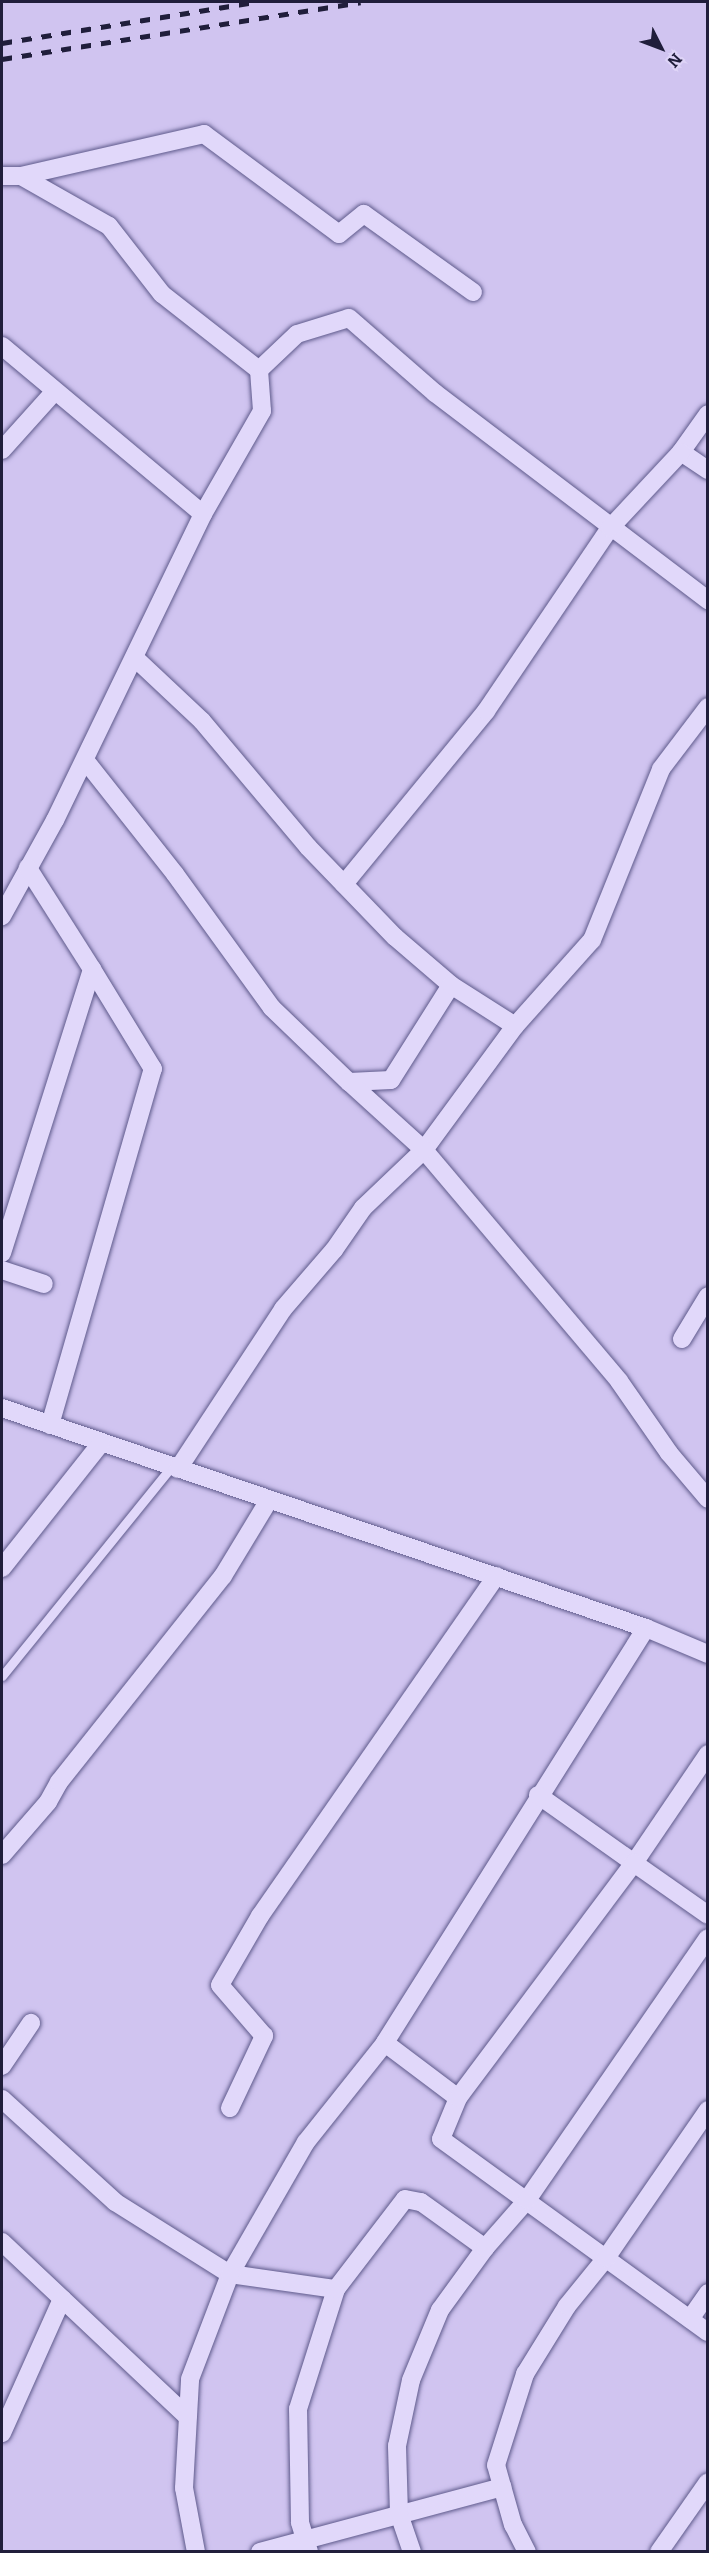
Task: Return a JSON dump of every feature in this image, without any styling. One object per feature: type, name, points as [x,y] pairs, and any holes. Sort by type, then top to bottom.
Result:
[{"type":"street","points":[[2,176],[21,176],[204,134],[339,234],[364,214],[473,292]]},
{"type":"street","points":[[2,916],[85,760],[204,514],[262,411],[259,370],[162,294],[109,226],[21,176]]},
{"type":"street","points":[[259,370],[297,334],[350,318],[435,393],[610,528],[708,600]]},
{"type":"street","points":[[2,346],[204,514]]},
{"type":"street","points":[[2,450],[56,391]]},
{"type":"street","points":[[344,884],[486,711],[610,528],[647,484],[681,452],[708,414]]},
{"type":"street","points":[[681,452],[708,470]]},
{"type":"street","points":[[135,658],[202,721],[236,766],[394,937],[451,984],[515,1026]]},
{"type":"street","points":[[175,1468],[283,1309],[334,1250],[363,1208],[424,1150],[515,1026],[592,940],[661,769],[708,707]]},
{"type":"street","points":[[85,760],[175,874],[272,1008],[424,1150],[619,1381],[669,1453],[707,1498]]},
{"type":"street","points":[[28,868],[153,1069],[50,1425]]},
{"type":"street","points":[[2,1253],[92,969]]},
{"type":"street","points":[[349,1082],[390,1080],[451,984]]},
{"type":"street","points":[[2,1270],[44,1284]]},
{"type":"street","points":[[682,1339],[706,1301]]},
{"type":"street","points":[[2,1408],[646,1628],[708,1654]]},
{"type":"street","points":[[2,1568],[101,1443]]},
{"type":"street","points":[[2,1855],[48,1802],[59,1782],[223,1576],[269,1500]]},
{"type":"street","points":[[230,2108],[264,2036],[220,1985],[260,1916],[496,1576]]},
{"type":"street","points":[[196,2552],[184,2488],[190,2379],[230,2274],[306,2142],[385,2043],[538,1795],[646,1628]]},
{"type":"street","points":[[708,1755],[634,1863],[458,2098],[441,2139],[708,2332]]},
{"type":"street","points":[[538,1795],[708,1915]]},
{"type":"street","points":[[412,2552],[399,2514],[397,2446],[411,2380],[440,2310],[484,2248],[527,2200],[708,1938]]},
{"type":"street","points":[[2,2066],[32,2023]]},
{"type":"street","points":[[385,2043],[458,2098]]},
{"type":"street","points":[[2,2099],[115,2202],[230,2274],[336,2289]]},
{"type":"street","points":[[528,2552],[513,2525],[496,2465],[525,2374],[567,2306],[606,2258],[708,2110]]},
{"type":"street","points":[[307,2545],[300,2522],[298,2409],[336,2289],[405,2199],[421,2202],[484,2248]]},
{"type":"street","points":[[2,2242],[188,2417]]},
{"type":"street","points":[[690,2319],[708,2293]]},
{"type":"street","points":[[2,2433],[62,2299]]},
{"type":"street","points":[[668,2548],[708,2482]]},
{"type":"street","points":[[260,2552],[307,2545],[399,2514],[502,2487]]},
{"type":"lane","points":[[2,1676],[175,1468]]},
{"type":"railway","points":[[2,43],[255,2]]},
{"type":"railway","points":[[2,59],[361,2]]}]
